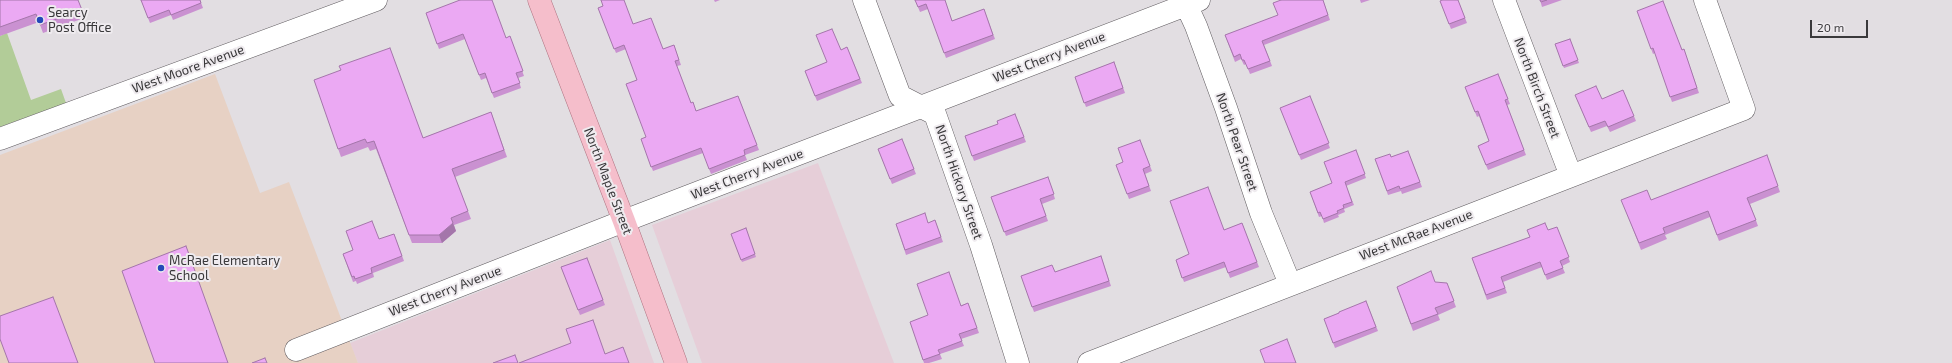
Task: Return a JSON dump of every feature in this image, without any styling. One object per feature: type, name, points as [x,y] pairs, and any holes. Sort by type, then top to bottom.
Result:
[{"type":"main road","name":"North Maple Street","points":[[539,0],[624,221],[676,363]]},
{"type":"street","name":"West Moore Avenue","points":[[0,139],[376,0]]},
{"type":"street","name":"North Hickory Street","points":[[864,0],[900,96],[935,114],[981,245],[1018,363]]},
{"type":"street","name":"North Birch Street","points":[[1504,0],[1571,176]]},
{"type":"street","name":"West McRae Avenue","points":[[1089,363],[1744,109],[1705,0]]},
{"type":"street","name":"West Cherry Avenue","points":[[296,350],[624,221],[1190,2]]},
{"type":"street","name":"North Pear Street","points":[[1190,2],[1196,26],[1226,108],[1261,213],[1290,284]]},
{"type":"shaded area","name":"McRae Elementary School","points":[[215,74],[260,193],[289,182],[358,363],[0,363],[0,155]]},
{"type":"shaded area","points":[[818,163],[894,363],[702,363],[652,225]]},
{"type":"shaded area","points":[[610,240],[654,363],[358,363],[350,343]]},
{"type":"green space","points":[[7,33],[31,100],[61,89],[66,103],[0,127],[0,36]]},
{"type":"building","name":"Searcy Post Office","points":[[0,0],[78,0],[82,10],[40,25],[36,14],[0,27]]},
{"type":"building","points":[[141,0],[200,0],[201,3],[171,15],[169,10],[148,18]]},
{"type":"building","points":[[460,0],[492,0],[506,38],[510,36],[523,71],[516,73],[520,83],[492,93],[485,73],[479,75],[463,34],[437,44],[426,13]]},
{"type":"building","points":[[601,0],[624,0],[633,24],[651,18],[663,49],[674,45],[679,60],[675,61],[691,103],[693,102],[696,111],[738,96],[757,145],[744,150],[745,155],[709,169],[701,148],[651,167],[641,139],[646,137],[626,84],[637,80],[624,45],[614,49],[598,8],[603,6]]},
{"type":"building","points":[[915,0],[945,0],[952,21],[984,9],[993,35],[944,53],[926,4],[918,7]]},
{"type":"building","points":[[1281,0],[1323,0],[1328,15],[1262,41],[1270,61],[1248,69],[1240,54],[1234,57],[1225,35],[1278,15],[1273,3]]},
{"type":"building","points":[[1458,0],[1465,18],[1449,24],[1440,1]]},
{"type":"building","points":[[1663,1],[1682,50],[1684,49],[1697,88],[1670,97],[1653,48],[1651,49],[1637,11]]},
{"type":"building","points":[[832,29],[841,50],[847,47],[860,79],[815,96],[805,71],[827,62],[816,35]]},
{"type":"building","points":[[1570,39],[1578,60],[1563,66],[1555,44]]},
{"type":"building","points":[[390,48],[423,138],[491,112],[504,150],[452,169],[468,211],[451,218],[453,223],[439,235],[409,235],[374,141],[367,143],[365,139],[338,149],[314,80],[341,70],[339,66]]},
{"type":"building","points":[[1114,62],[1123,88],[1084,103],[1075,77]]},
{"type":"building","points":[[1498,74],[1508,99],[1505,100],[1524,150],[1486,165],[1478,146],[1489,141],[1478,111],[1475,112],[1465,87]]},
{"type":"building","points":[[1596,86],[1602,99],[1623,90],[1634,116],[1608,127],[1605,121],[1589,127],[1575,95]]},
{"type":"building","points":[[1310,96],[1329,143],[1299,155],[1280,108]]},
{"type":"building","points":[[1015,114],[1024,137],[972,156],[965,136],[998,124],[997,121]]},
{"type":"building","points":[[902,139],[914,169],[890,179],[878,149]]},
{"type":"building","points":[[1140,140],[1150,166],[1143,169],[1149,186],[1127,194],[1116,165],[1123,162],[1118,148]]},
{"type":"building","points":[[1356,150],[1365,174],[1345,182],[1352,202],[1343,205],[1344,208],[1337,211],[1338,213],[1323,219],[1320,212],[1318,213],[1310,192],[1332,183],[1324,162]]},
{"type":"building","points":[[1408,151],[1420,182],[1400,189],[1399,186],[1387,191],[1375,159],[1390,154],[1391,157]]},
{"type":"building","points":[[1767,155],[1778,186],[1747,198],[1756,220],[1717,235],[1708,211],[1663,228],[1665,233],[1639,243],[1621,200],[1647,190],[1651,200]]},
{"type":"building","points":[[1048,177],[1054,194],[1040,199],[1046,216],[1004,232],[991,197]]},
{"type":"building","points":[[1208,187],[1224,230],[1242,223],[1257,262],[1228,273],[1224,262],[1182,278],[1176,260],[1189,254],[1170,201]]},
{"type":"building","points":[[925,213],[928,223],[935,220],[941,237],[905,250],[896,224]]},
{"type":"building","points":[[372,221],[379,239],[394,234],[402,256],[371,268],[372,273],[355,279],[354,276],[352,277],[343,254],[353,250],[346,231]]},
{"type":"building","points":[[1545,223],[1548,230],[1557,227],[1569,257],[1560,261],[1563,268],[1545,275],[1540,262],[1501,277],[1505,288],[1486,295],[1472,258],[1530,237],[1527,230]]},
{"type":"building","points":[[746,228],[755,254],[741,260],[731,234]]},
{"type":"building","points":[[186,246],[228,363],[155,363],[122,271]]},
{"type":"building","points":[[1101,256],[1109,281],[1032,307],[1021,276],[1052,265],[1055,272]]},
{"type":"building","points":[[587,258],[603,300],[578,310],[561,267]]},
{"type":"building","points":[[1431,271],[1435,282],[1447,283],[1454,301],[1435,308],[1438,314],[1411,324],[1397,287]]},
{"type":"building","points":[[949,272],[961,306],[968,303],[977,328],[959,334],[962,341],[938,350],[940,354],[923,360],[910,322],[928,315],[917,284]]},
{"type":"building","points":[[53,297],[78,363],[9,363],[0,339],[0,316]]},
{"type":"building","points":[[1366,301],[1376,327],[1333,343],[1324,319]]},
{"type":"building","points":[[593,320],[605,354],[623,347],[629,363],[519,363],[571,343],[566,329]]},
{"type":"building","points":[[1287,339],[1296,363],[1265,363],[1260,350]]},
{"type":"building","points":[[515,355],[518,363],[493,363]]},
{"type":"building","points":[[265,358],[267,363],[252,363]]},
{"type":"place","name":"Searcy Post Office","points":[[40,20]]},
{"type":"place","name":"McRae Elementary School","points":[[161,268]]}]
